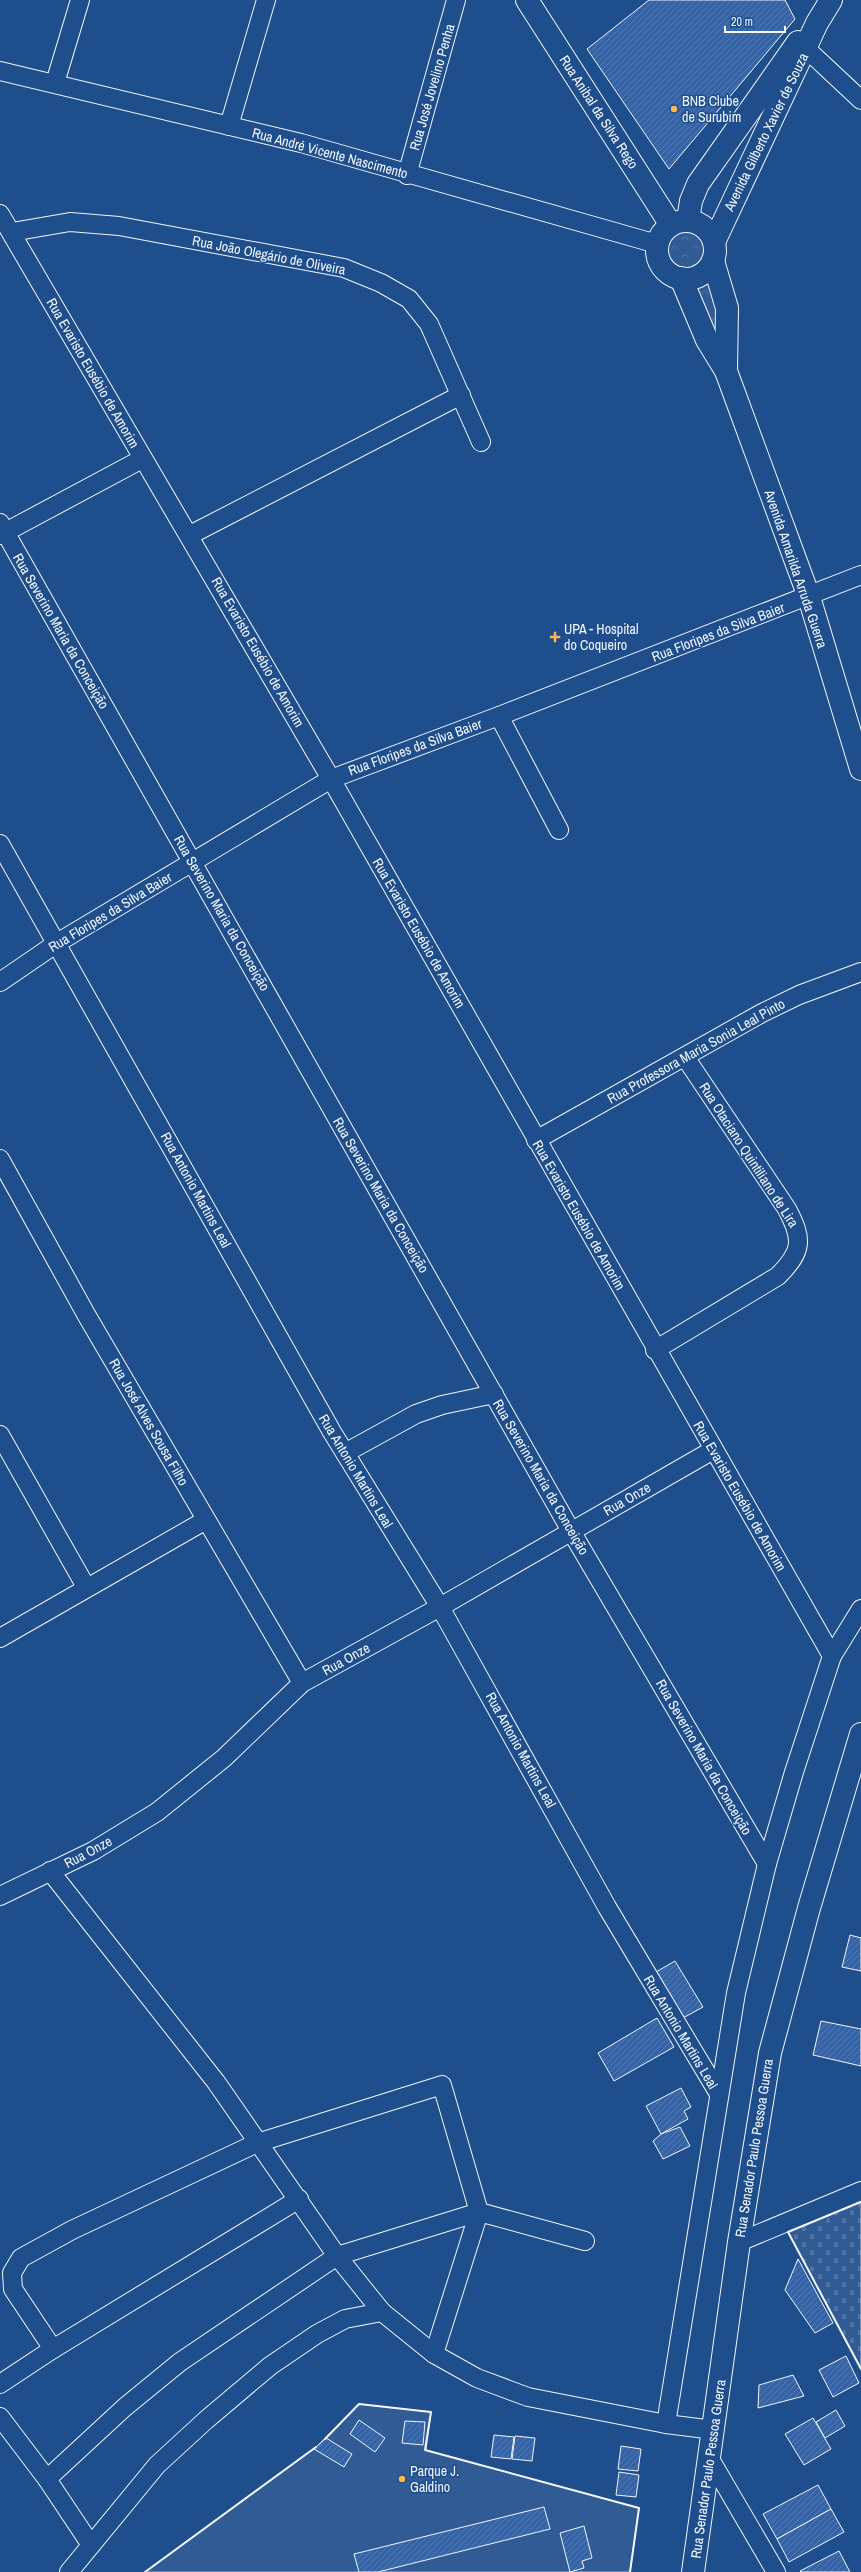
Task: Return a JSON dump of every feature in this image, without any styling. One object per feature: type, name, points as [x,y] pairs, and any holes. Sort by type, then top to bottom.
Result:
[{"type":"main road","name":"Rua Anibal da Silva Rego","points":[[527,0],[679,223]]},
{"type":"main road","name":"Avenida Gilberto Xavier de Souza","points":[[679,223],[698,184],[802,44],[832,0]]},
{"type":"main road","name":"Avenida Gilberto Xavier de Souza","points":[[713,251],[802,44]]},
{"type":"main road","points":[[713,251],[700,275],[681,278],[668,273],[659,262],[657,244],[664,230],[679,223],[704,227],[713,251],[727,308],[726,371]]},
{"type":"main road","points":[[681,278],[707,340],[726,371]]},
{"type":"main road","name":"Avenida Amarilda Arruda Guerra","points":[[726,371],[809,597],[861,769]]},
{"type":"main road","name":"Rua Senador Paulo Pessoa Guerra","points":[[693,2572],[710,2459],[739,2242],[770,2053],[809,1908],[861,1734]]},
{"type":"street","points":[[55,83],[80,0]]},
{"type":"street","points":[[229,126],[266,0]]},
{"type":"street","name":"Rua José Jovelino Penha","points":[[407,175],[456,0]]},
{"type":"street","points":[[802,44],[861,100]]},
{"type":"street","name":"Rua André Vicente Nascimento","points":[[0,71],[301,143],[407,175],[657,244]]},
{"type":"street","name":"Rua Evaristo Eusébio de Amorim","points":[[0,214],[12,232],[142,459],[190,535],[331,778],[655,1350],[832,1656]]},
{"type":"street","name":"Rua João Olegário de Oliveira","points":[[12,232],[70,222],[119,226],[344,268],[381,283],[409,299],[429,324],[481,442]]},
{"type":"street","points":[[190,535],[460,395]]},
{"type":"street","points":[[2,530],[142,459]]},
{"type":"street","name":"Rua Severino Maria da Conceição","points":[[2,530],[193,862],[571,1531],[767,1864]]},
{"type":"street","name":"Rua Floripes da Silva Baier","points":[[0,982],[57,943],[331,778],[499,716],[809,597],[861,575]]},
{"type":"street","points":[[499,716],[559,830]]},
{"type":"street","name":"Rua Antonio Martins Leal","points":[[0,844],[345,1453],[440,1607],[607,1907],[718,2094]]},
{"type":"street","name":"Rua Professora Maria Sonia Leal Pinto","points":[[536,1140],[762,1013],[799,995],[861,972]]},
{"type":"street","name":"Rua Otaciano Quintiliano de Lira","points":[[655,1350],[778,1276],[790,1264],[798,1246],[798,1229],[787,1209],[685,1057]]},
{"type":"street","name":"Rua José Alves Sousa Filho","points":[[0,1159],[87,1316],[302,1683]]},
{"type":"street","points":[[345,1453],[416,1414],[442,1405],[494,1394]]},
{"type":"street","points":[[0,1435],[86,1587]]},
{"type":"street","name":"Rua Onze","points":[[0,1896],[93,1851],[157,1812],[224,1758],[302,1683],[440,1607],[713,1450]]},
{"type":"street","points":[[0,1638],[86,1587],[206,1520]]},
{"type":"street","points":[[666,2424],[693,2265],[718,2094],[736,1993],[767,1864],[832,1656],[861,1609]]},
{"type":"street","points":[[50,1871],[216,2082],[257,2143],[299,2199],[338,2256],[382,2312],[434,2354],[477,2378],[528,2397],[666,2424],[714,2430]]},
{"type":"street","points":[[54,2349],[13,2289],[12,2273],[21,2258],[72,2230],[257,2143],[442,2084],[479,2212],[434,2354]]},
{"type":"street","points":[[739,2242],[861,2191]]},
{"type":"street","points":[[0,2384],[54,2349],[299,2199]]},
{"type":"street","points":[[47,2480],[113,2417],[180,2362],[338,2256],[479,2212],[585,2241]]},
{"type":"street","points":[[69,2572],[157,2464],[270,2366],[317,2334],[345,2319],[382,2312]]},
{"type":"street","points":[[0,2417],[47,2480],[91,2545]]},
{"type":"street","points":[[710,2459],[776,2572]]},
{"type":"shaded area","name":"Parque J. Galdino","points":[[359,2404],[431,2412],[426,2450],[639,2508],[630,2572],[145,2572],[314,2449]]},
{"type":"green space","points":[[688,229],[700,233],[706,239],[710,251],[706,263],[700,269],[688,273],[676,269],[670,263],[666,251],[670,239],[676,233]]},
{"type":"green space","points":[[713,276],[721,356],[689,287]]},
{"type":"green space","points":[[861,2202],[861,2369],[788,2232]]},
{"type":"building","name":"BNB Clube de Surubim","points":[[649,0],[785,0],[795,19],[669,169],[587,49]]},
{"type":"building","points":[[850,1935],[861,1938],[861,1971],[842,1967]]},
{"type":"building","points":[[675,1961],[703,2007],[683,2018],[656,1972]]},
{"type":"building","points":[[657,2018],[674,2047],[614,2081],[598,2053]]},
{"type":"building","points":[[821,2021],[861,2029],[861,2066],[813,2055]]},
{"type":"building","points":[[681,2088],[691,2107],[684,2111],[688,2119],[661,2134],[646,2106]]},
{"type":"building","points":[[680,2127],[690,2146],[663,2159],[653,2141],[661,2134]]},
{"type":"building","points":[[798,2259],[833,2323],[815,2333],[785,2290]]},
{"type":"building","points":[[846,2356],[859,2383],[833,2397],[819,2370]]},
{"type":"building","points":[[793,2375],[804,2396],[758,2408],[759,2385]]},
{"type":"building","points":[[836,2410],[845,2426],[825,2438],[816,2422]]},
{"type":"building","points":[[813,2418],[831,2449],[804,2465],[785,2434]]},
{"type":"building","points":[[359,2420],[385,2438],[375,2452],[350,2434]]},
{"type":"building","points":[[405,2421],[425,2422],[423,2445],[402,2443]]},
{"type":"building","points":[[494,2435],[514,2437],[511,2459],[491,2457]]},
{"type":"building","points":[[515,2436],[535,2438],[532,2461],[512,2459]]},
{"type":"building","points":[[326,2438],[352,2454],[344,2467],[314,2449]]},
{"type":"building","points":[[621,2446],[641,2449],[638,2471],[618,2469]]},
{"type":"building","points":[[619,2472],[639,2475],[636,2497],[616,2495]]},
{"type":"building","points":[[818,2485],[831,2509],[777,2539],[763,2514]]},
{"type":"building","points":[[544,2507],[550,2529],[378,2572],[359,2572],[354,2554]]},
{"type":"building","points":[[831,2509],[844,2532],[789,2562],[777,2539]]},
{"type":"building","points":[[584,2526],[592,2558],[582,2561],[584,2568],[570,2572],[560,2533]]},
{"type":"building","points":[[839,2551],[850,2572],[800,2571]]},
{"type":"wall","points":[[861,2202],[788,2232],[861,2369]]},
{"type":"wall","points":[[325,2439],[359,2404],[431,2412],[425,2450],[639,2508],[630,2572]]},
{"type":"wall","points":[[145,2572],[316,2447]]},
{"type":"place","name":"BNB Clube de Surubim","points":[[674,109]]},
{"type":"place","name":"UPA - Hospital do Coqueiro","points":[[555,637]]},
{"type":"place","name":"Parque J. Galdino","points":[[402,2479]]}]
